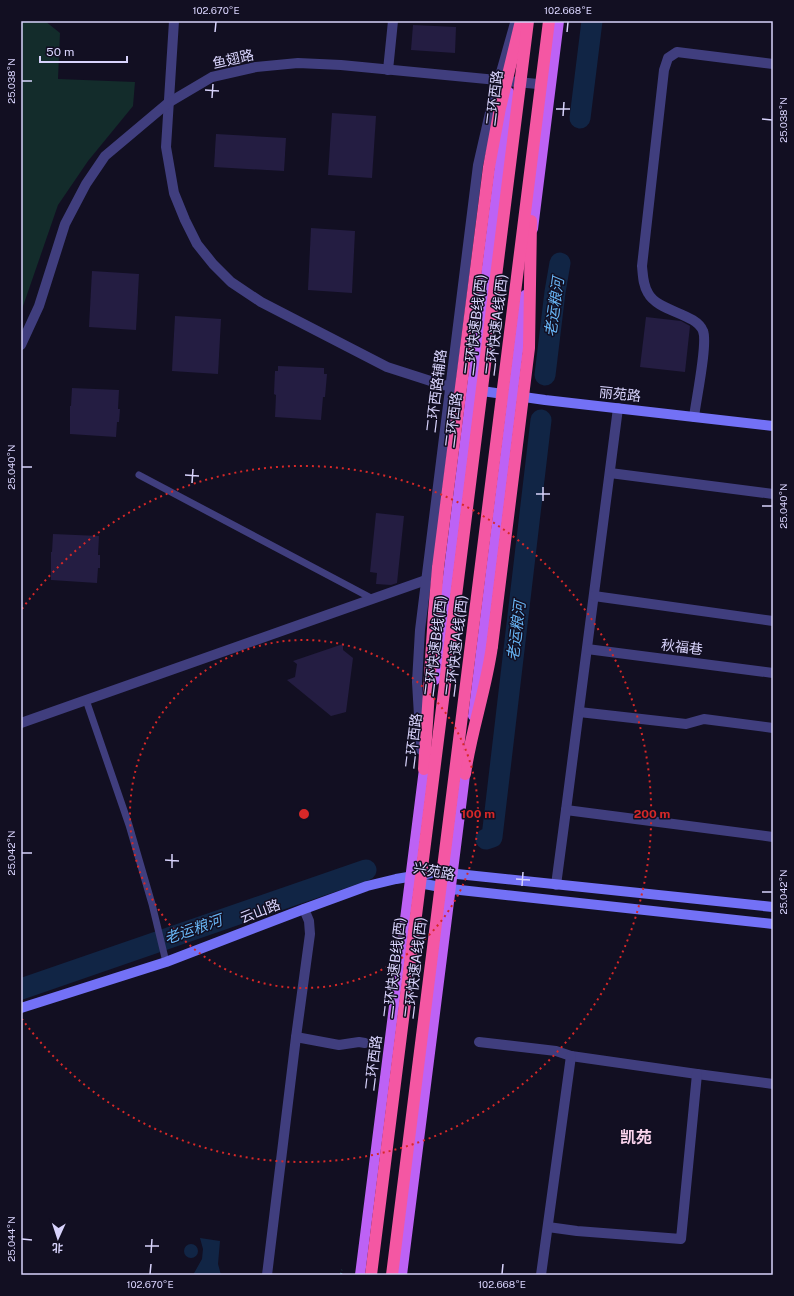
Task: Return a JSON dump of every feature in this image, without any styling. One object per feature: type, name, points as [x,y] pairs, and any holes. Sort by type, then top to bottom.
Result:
[{"type":"highway","points":[[424,769],[438,568],[489,167],[518,21]]},
{"type":"highway","name":"二环快速B线(西)","points":[[371,1275],[528,21]]},
{"type":"highway","name":"二环快速A线(西)","points":[[392,1275],[549,21]]},
{"type":"highway","points":[[465,774],[492,646],[529,348],[531,209],[540,98]]},
{"type":"main road","name":"二环西路","points":[[360,1275],[424,769],[468,389],[518,21]]},
{"type":"main road","points":[[402,1275],[559,21]]},
{"type":"main road","name":"丽苑路","points":[[468,389],[773,426]]},
{"type":"main road","name":"兴苑路","points":[[410,879],[438,872],[773,908]]},
{"type":"main road","name":"兴苑路","points":[[396,879],[410,879],[451,889],[773,924]]},
{"type":"main road","name":"云山路","points":[[21,1008],[166,962],[367,886],[396,879]]},
{"type":"street","points":[[174,21],[166,147],[174,193],[197,244],[213,264],[231,282],[261,302],[388,367],[443,385],[468,389]]},
{"type":"street","points":[[388,70],[393,21]]},
{"type":"street","name":"二环西路辅路","points":[[424,769],[419,729],[417,682],[419,643],[478,165],[498,80],[518,21]]},
{"type":"street","points":[[694,417],[704,344],[703,331],[698,323],[659,305],[649,295],[644,285],[642,266],[664,70],[668,58],[677,52],[773,64]]},
{"type":"street","name":"鱼翅路","points":[[21,345],[39,306],[65,224],[86,184],[105,156],[168,103],[212,77],[256,67],[298,63],[552,85]]},
{"type":"street","points":[[556,885],[618,408]]},
{"type":"street","points":[[610,473],[773,494]]},
{"type":"street","points":[[21,723],[426,580]]},
{"type":"street","points":[[594,596],[773,622]]},
{"type":"street","name":"秋福巷","points":[[587,649],[773,673]]},
{"type":"street","points":[[579,712],[686,724],[704,719],[773,728]]},
{"type":"street","points":[[566,810],[773,837]]},
{"type":"street","points":[[267,1275],[310,934],[309,921],[304,909]]},
{"type":"street","points":[[296,1037],[339,1045],[359,1042],[365,1043]]},
{"type":"street","points":[[479,1042],[556,1051],[571,1056],[773,1084]]},
{"type":"street","points":[[541,1275],[571,1056]]},
{"type":"street","points":[[548,1227],[577,1231],[681,1239],[697,1074]]},
{"type":"lane","points":[[139,475],[373,599]]},
{"type":"lane","points":[[86,700],[129,825],[160,934],[166,962]]},
{"type":"path","points":[[342,1270],[342,1275]]},
{"type":"green space","points":[[21,21],[45,21],[60,33],[58,79],[135,82],[133,106],[88,161],[58,205],[21,312]]},
{"type":"water","points":[[200,1238],[220,1241],[218,1264],[221,1275],[193,1275],[202,1259],[203,1249]]},
{"type":"water","points":[[191,1244],[196,1246],[198,1251],[196,1256],[191,1258],[186,1256],[184,1251],[186,1246]]},
{"type":"building","points":[[413,25],[456,27],[455,53],[411,50]]},
{"type":"building","points":[[332,113],[376,116],[372,178],[328,175]]},
{"type":"building","points":[[216,134],[286,138],[284,171],[214,167]]},
{"type":"building","points":[[311,228],[355,231],[352,293],[308,290]]},
{"type":"building","points":[[92,271],[139,274],[136,330],[89,327]]},
{"type":"building","points":[[175,316],[221,319],[218,374],[172,371]]},
{"type":"building","points":[[646,317],[681,321],[690,326],[685,372],[640,367]]},
{"type":"building","points":[[278,366],[324,368],[324,374],[327,374],[321,420],[275,417],[275,371],[278,371]]},
{"type":"building","points":[[72,388],[119,390],[118,409],[120,409],[116,437],[70,434],[70,406]]},
{"type":"building","points":[[376,513],[404,516],[397,583],[391,585],[376,584],[377,573],[370,572]]},
{"type":"building","points":[[53,534],[99,536],[98,555],[100,555],[100,568],[98,568],[97,583],[51,580],[51,552]]},
{"type":"building","points":[[343,644],[343,650],[353,658],[346,712],[331,716],[287,680],[295,677],[297,664],[293,661]]},
{"type":"waterway","name":"老运粮河","points":[[580,118],[592,21]]},
{"type":"waterway","name":"老运粮河","points":[[545,375],[560,263]]},
{"type":"waterway","name":"老运粮河","points":[[486,839],[492,837],[541,420]]},
{"type":"waterway","name":"老运粮河","points":[[21,989],[366,870]]},
{"type":"district","name":"凯苑","points":[[636,1137]]}]
